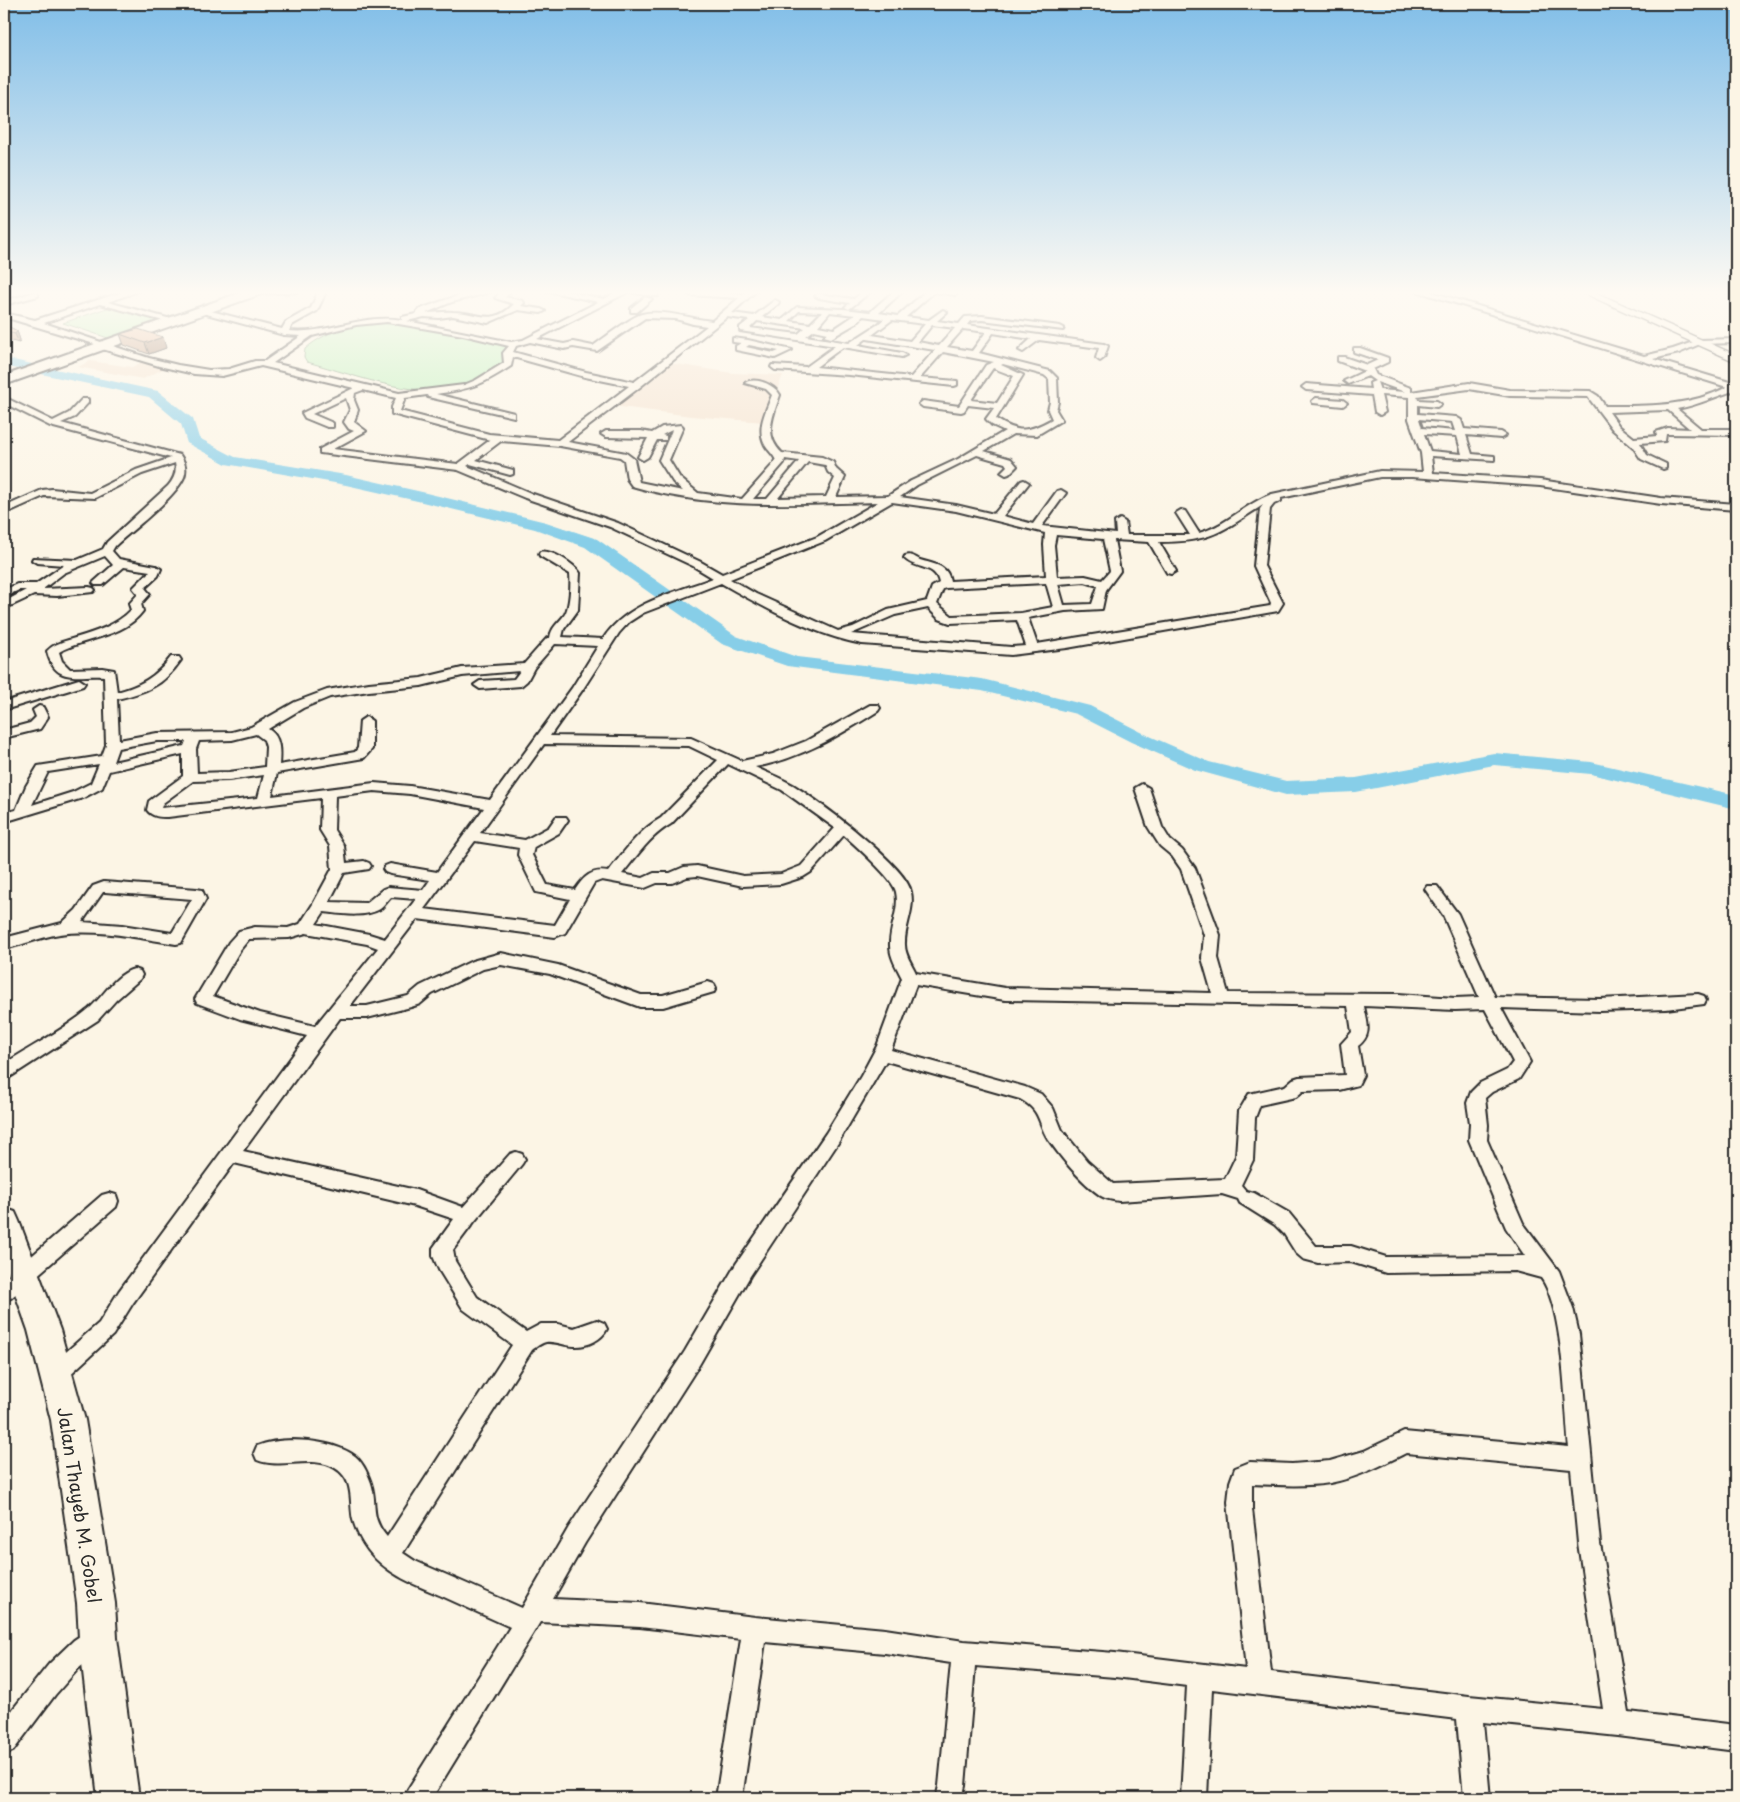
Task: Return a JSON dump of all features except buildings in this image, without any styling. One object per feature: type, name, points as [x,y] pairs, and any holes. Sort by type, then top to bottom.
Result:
[{"type":"highway","points":[[4,377],[18,374]]},
{"type":"highway","points":[[4,381],[20,374]]},
{"type":"main road","name":"Jalan Thayeb M. Gobel","points":[[4,1221],[14,1284],[57,1373],[68,1420],[96,1603],[98,1638],[119,1798]]},
{"type":"street","points":[[308,374],[399,396],[465,387],[479,382],[492,374]]},
{"type":"street","points":[[585,374],[637,385]]},
{"type":"street","points":[[560,443],[651,374]]},
{"type":"street","points":[[898,374],[913,380],[954,384]]},
{"type":"street","points":[[913,380],[919,374]]},
{"type":"street","points":[[923,404],[962,408],[984,374]]},
{"type":"street","points":[[1017,374],[1019,375],[991,421],[1006,426],[1012,431],[1034,433],[1057,420],[1052,410],[1054,402],[1053,378],[1048,374]]},
{"type":"street","points":[[1348,381],[1365,374]]},
{"type":"street","points":[[1371,374],[1380,412]]},
{"type":"street","points":[[1374,374],[1413,397],[1469,386],[1510,394],[1547,395],[1586,392],[1592,395],[1616,428],[1632,442],[1644,458],[1663,466]]},
{"type":"street","points":[[1691,374],[1736,387]]},
{"type":"street","points":[[1301,379],[1327,389]]},
{"type":"street","points":[[1409,381],[1404,382],[1413,397],[1414,416],[1426,453],[1428,474]]},
{"type":"street","points":[[749,383],[768,386],[774,390],[776,395],[765,427],[772,449],[780,456],[826,461],[830,464],[831,470],[840,477],[830,500]]},
{"type":"street","points":[[330,425],[311,418],[307,413],[363,387]]},
{"type":"street","points":[[1306,387],[1375,392],[1413,397],[1437,404]]},
{"type":"street","points":[[1602,409],[1670,406],[1707,401],[1736,387]]},
{"type":"street","points":[[1316,401],[1344,406],[1341,390]]},
{"type":"street","points":[[351,392],[350,400],[354,410],[349,422],[361,431],[323,451],[464,464],[510,472]]},
{"type":"street","points":[[422,393],[511,415]]},
{"type":"street","points":[[399,396],[401,399],[395,410],[402,416],[478,434],[604,450],[629,459],[665,457]]},
{"type":"street","points":[[4,400],[53,424],[178,459]]},
{"type":"street","points":[[53,424],[72,415],[85,401]]},
{"type":"street","points":[[966,402],[999,406]]},
{"type":"street","points":[[1670,406],[1698,431]]},
{"type":"street","points":[[1414,416],[1455,419],[1468,457]]},
{"type":"street","points":[[642,457],[644,449],[655,436],[666,428],[678,427],[664,460],[676,480],[696,496]]},
{"type":"street","points":[[57,1373],[106,1329],[229,1155],[319,1033],[388,946],[494,805],[592,667],[605,643],[625,620],[639,611],[822,539],[892,499],[914,484],[1012,431]]},
{"type":"street","points":[[1419,431],[1501,435]]},
{"type":"street","points":[[1632,442],[1660,439],[1662,438],[1661,432],[1736,432]]},
{"type":"street","points":[[606,434],[633,433],[672,441]]},
{"type":"street","points":[[464,464],[498,438]]},
{"type":"street","points":[[976,452],[1008,461],[1012,466],[1006,472]]},
{"type":"street","points":[[1426,453],[1491,458]]},
{"type":"street","points":[[745,502],[780,461],[780,456]]},
{"type":"street","points":[[4,511],[42,493],[52,492],[91,496],[146,469],[178,459]]},
{"type":"street","points":[[4,606],[34,590],[76,563],[107,551],[110,544],[143,517],[176,483],[180,474],[178,459]]},
{"type":"street","points":[[629,459],[632,480],[635,484],[652,489],[745,502],[892,499],[997,516],[1051,531],[1122,538],[1196,537],[1216,531],[1262,501],[1276,496],[1380,474],[1428,474],[1540,483],[1661,501],[1736,507]]},
{"type":"street","points":[[770,501],[805,459]]},
{"type":"street","points":[[464,464],[529,496],[614,525],[667,549],[723,578],[752,596],[837,635],[862,640],[994,650],[1034,648],[1276,607],[1277,604],[1259,563],[1265,523],[1264,509],[1270,502],[1302,490]]},
{"type":"street","points":[[997,516],[1024,483]]},
{"type":"street","points":[[1036,527],[1061,493]]},
{"type":"street","points":[[1181,513],[1196,537]]},
{"type":"street","points":[[1120,522],[1122,538]]},
{"type":"street","points":[[1051,531],[1049,545],[1052,580],[1056,601],[1060,610]]},
{"type":"street","points":[[931,604],[943,617],[950,620],[1021,616],[1098,607],[1098,594],[1103,584],[1116,571],[1108,537]]},
{"type":"street","points":[[1152,539],[1171,571]]},
{"type":"street","points":[[4,818],[80,795],[96,784],[113,745],[110,673],[80,674],[65,671],[60,668],[54,658],[53,651],[97,635],[136,613],[135,604],[144,594],[138,588],[156,569],[121,564],[112,558],[107,551]]},
{"type":"street","points":[[544,554],[572,570],[576,577],[572,612],[558,627],[555,634],[556,640]]},
{"type":"street","points":[[909,558],[913,561],[934,566],[943,576],[945,585]]},
{"type":"street","points":[[37,560],[76,563]]},
{"type":"street","points":[[4,594],[17,587],[57,593],[94,587],[121,564]]},
{"type":"street","points":[[837,635],[857,629],[892,612],[931,604],[938,588],[945,585],[1052,580],[1085,580],[1103,584]]},
{"type":"street","points":[[1021,616],[1034,648]]},
{"type":"street","points":[[480,685],[517,683],[523,678],[528,668],[548,643],[556,640],[605,643]]},
{"type":"street","points":[[112,697],[148,686],[165,674],[175,660]]},
{"type":"street","points":[[22,813],[33,786],[43,770],[105,763],[256,730],[299,705],[327,694],[369,687],[421,682],[462,672],[528,668]]},
{"type":"street","points":[[4,706],[79,684]]},
{"type":"street","points":[[612,877],[654,827],[666,821],[733,762],[759,763],[801,750],[874,708]]},
{"type":"street","points":[[4,734],[35,726],[42,717],[39,710]]},
{"type":"street","points":[[366,721],[365,749],[359,755],[303,766],[229,776],[190,777],[158,800],[154,804],[154,810],[160,813],[168,813],[328,792],[385,787],[494,805]]},
{"type":"street","points":[[256,730],[267,734],[271,741],[272,769],[264,800]]},
{"type":"street","points":[[113,745],[157,738],[192,743]]},
{"type":"street","points":[[417,1798],[531,1616],[578,1534],[692,1358],[743,1270],[832,1138],[881,1053],[910,978],[903,965],[897,942],[903,916],[904,892],[901,884],[883,864],[843,827],[787,786],[698,744],[682,741],[609,742],[540,740]]},
{"type":"street","points":[[190,777],[192,743]]},
{"type":"street","points":[[1142,788],[1155,827],[1165,843],[1183,859],[1191,877],[1212,935],[1211,963],[1222,999]]},
{"type":"street","points":[[307,927],[339,868],[338,846],[327,830],[328,792]]},
{"type":"street","points":[[471,836],[527,845],[554,830],[561,820]]},
{"type":"street","points":[[413,913],[554,932],[560,929],[591,878],[600,875],[645,883],[654,878],[672,878],[684,872],[697,871],[743,881],[782,879],[798,874],[806,869],[843,827]]},
{"type":"street","points":[[527,845],[525,855],[530,862],[541,889],[579,896]]},
{"type":"street","points":[[339,868],[364,866]]},
{"type":"street","points":[[390,869],[440,877]]},
{"type":"street","points":[[4,944],[45,932],[67,928],[119,931],[176,939],[198,899],[197,894],[98,889],[81,914],[67,928]]},
{"type":"street","points":[[1432,889],[1450,914],[1490,1002],[1522,1062],[1519,1070],[1512,1076],[1484,1089],[1478,1094],[1475,1102],[1480,1128],[1478,1140],[1516,1228],[1549,1272],[1557,1289],[1569,1334],[1589,1543],[1618,1723]]},
{"type":"street","points":[[320,906],[342,909],[367,908],[376,904],[388,892],[426,895]]},
{"type":"street","points":[[319,1033],[273,1023],[224,1008],[203,999],[234,946],[244,935],[255,932],[289,933],[307,927],[369,939],[388,946]]},
{"type":"street","points":[[337,1012],[366,1012],[406,1003],[414,1000],[426,990],[478,965],[501,959],[552,969],[640,1001],[663,1001],[708,988]]},
{"type":"street","points":[[4,1072],[92,1016],[110,996],[134,975]]},
{"type":"street","points":[[910,978],[1006,994],[1354,1000],[1455,1004],[1490,1002],[1636,1004],[1698,1000]]},
{"type":"street","points":[[1238,1192],[1245,1158],[1247,1114],[1251,1102],[1255,1099],[1290,1092],[1298,1084],[1339,1084],[1352,1080],[1354,1075],[1349,1044],[1358,1036],[1360,1026],[1354,1000]]},
{"type":"street","points":[[881,1053],[1025,1094],[1035,1100],[1047,1113],[1054,1133],[1081,1166],[1108,1191],[1119,1193],[1214,1186],[1238,1192],[1282,1219],[1291,1228],[1303,1247],[1310,1253],[1351,1254],[1386,1265],[1515,1263],[1549,1272]]},
{"type":"street","points":[[229,1155],[416,1198],[467,1216]]},
{"type":"street","points":[[516,1159],[467,1216],[442,1252],[446,1264],[470,1303],[525,1344]]},
{"type":"street","points":[[14,1284],[109,1201]]},
{"type":"street","points":[[388,1556],[525,1344],[542,1333],[558,1333],[574,1337],[589,1334],[597,1329]]},
{"type":"street","points":[[1260,1683],[1240,1502],[1240,1482],[1243,1476],[1250,1473],[1292,1475],[1330,1472],[1368,1461],[1404,1442],[1550,1455],[1582,1460]]},
{"type":"street","points":[[265,1453],[305,1450],[339,1459],[356,1473],[360,1483],[366,1526],[388,1556],[407,1569],[531,1616],[640,1615],[755,1629],[884,1641],[964,1653],[1115,1665],[1736,1738]]},
{"type":"street","points":[[729,1798],[755,1629]]},
{"type":"street","points":[[4,1742],[45,1686],[77,1652],[98,1638]]},
{"type":"street","points":[[949,1798],[952,1786],[964,1653]]},
{"type":"street","points":[[1194,1798],[1200,1676]]},
{"type":"street","points":[[1468,1708],[1477,1798]]},
{"type":"shaded area","points":[[116,374],[153,374],[143,379]]},
{"type":"shaded area","points":[[655,374],[783,375],[764,422],[691,416],[613,406]]},
{"type":"green space","points":[[349,374],[491,374],[477,382],[456,388],[435,390],[392,386]]},
{"type":"waterway","points":[[56,374],[153,394],[188,422],[192,440],[231,461],[346,480],[422,497],[540,525],[591,543],[729,640],[794,662],[982,685],[1083,710],[1138,738],[1202,766],[1286,788],[1356,785],[1494,759],[1591,768],[1736,802]]}]
